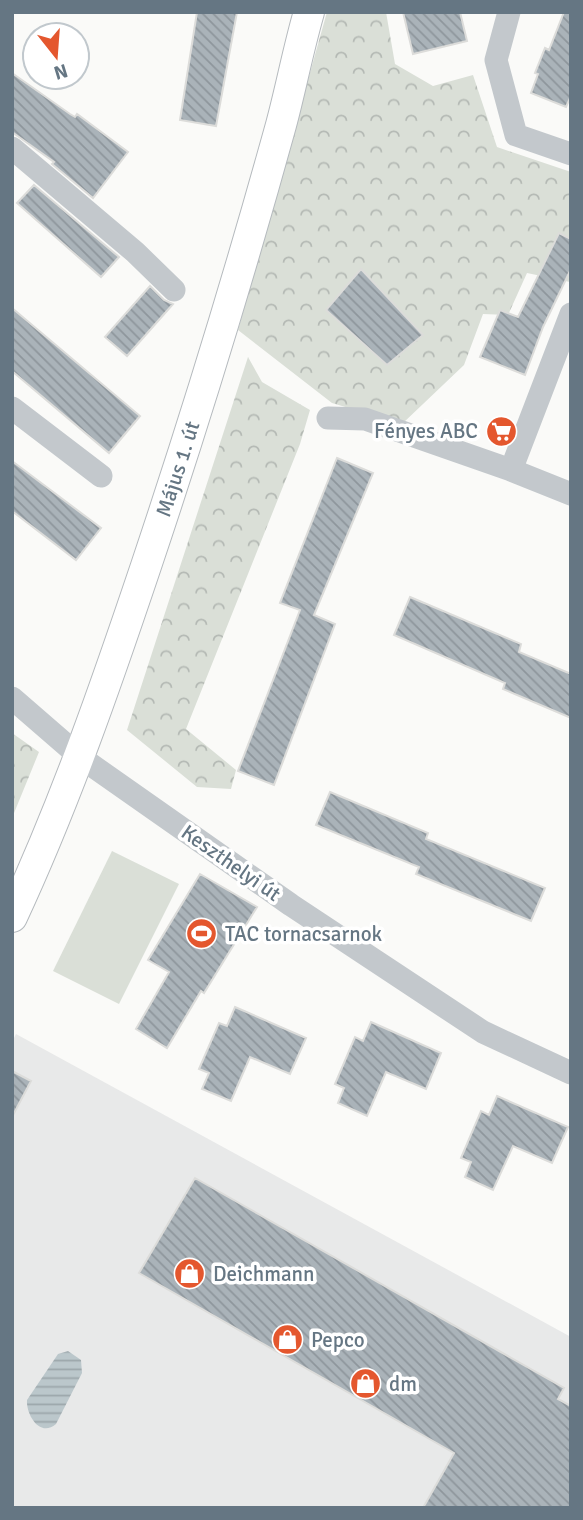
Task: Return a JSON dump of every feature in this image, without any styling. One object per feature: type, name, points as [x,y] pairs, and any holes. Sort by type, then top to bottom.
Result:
[{"type":"main road","name":"Május 1. út","points":[[12,917],[80,757],[162,518],[220,336],[282,122],[309,12]]},
{"type":"street","points":[[509,12],[496,60],[516,135],[571,154]]},
{"type":"street","points":[[12,148],[135,252],[174,290]]},
{"type":"street","points":[[511,470],[571,314]]},
{"type":"street","points":[[12,408],[101,476]]},
{"type":"street","points":[[328,418],[365,419],[511,470],[571,495]]},
{"type":"street","name":"Keszthelyi út","points":[[12,698],[80,757],[265,887],[483,1032],[571,1073]]},
{"type":"shaded area","points":[[16,1034],[571,1337],[571,1508],[12,1508],[12,1042]]},
{"type":"shaded area","points":[[68,1351],[81,1360],[82,1373],[56,1424],[50,1428],[40,1427],[29,1412],[27,1400],[58,1354]]},
{"type":"green space","points":[[327,12],[386,12],[395,64],[433,86],[473,75],[497,147],[571,172],[570,282],[527,273],[508,315],[483,314],[464,365],[402,424],[332,403],[238,330]]},
{"type":"green space","points":[[248,357],[262,382],[310,410],[300,444],[186,729],[236,770],[231,789],[197,787],[127,730]]},
{"type":"green space","points":[[12,733],[39,752],[12,818]]},
{"type":"green space","points":[[112,851],[179,884],[119,1004],[53,971]]},
{"type":"building","points":[[197,12],[237,12],[216,126],[180,120]]},
{"type":"building","points":[[403,12],[460,12],[467,41],[413,54]]},
{"type":"building","points":[[564,12],[571,12],[571,96],[566,107],[531,93],[538,74],[535,73],[545,48],[549,50]]},
{"type":"building","points":[[12,73],[21,79],[21,91],[37,91],[75,117],[77,114],[128,152],[93,198],[52,164],[54,162],[12,132]]},
{"type":"building","points":[[34,185],[119,257],[101,277],[17,203]]},
{"type":"building","points":[[559,233],[571,239],[571,269],[543,327],[525,375],[480,357],[500,310],[518,317]]},
{"type":"building","points":[[361,269],[423,335],[387,365],[326,310]]},
{"type":"building","points":[[150,286],[164,300],[173,304],[127,356],[105,337]]},
{"type":"building","points":[[12,308],[140,416],[109,453],[12,371]]},
{"type":"building","points":[[337,458],[373,473],[314,615],[335,624],[274,785],[238,771],[300,610],[280,603]]},
{"type":"building","points":[[12,461],[101,528],[76,560],[12,511]]},
{"type":"building","points":[[410,597],[521,644],[519,652],[571,674],[571,718],[503,689],[505,683],[394,635]]},
{"type":"building","points":[[330,792],[428,833],[426,839],[545,888],[531,921],[416,874],[419,867],[316,825]]},
{"type":"building","name":"TAC tornacsarnok","points":[[200,874],[257,907],[167,1048],[136,1029],[169,972],[148,960]]},
{"type":"building","points":[[235,1007],[306,1038],[290,1074],[250,1057],[231,1101],[202,1089],[209,1073],[199,1069],[219,1023],[227,1026]]},
{"type":"building","points":[[371,1022],[441,1053],[426,1089],[386,1072],[367,1116],[338,1103],[344,1088],[335,1084],[355,1037],[363,1041]]},
{"type":"building","points":[[12,1071],[31,1081],[12,1117]]},
{"type":"building","points":[[497,1096],[568,1127],[552,1163],[513,1146],[493,1190],[465,1177],[471,1162],[461,1158],[481,1111],[489,1115]]},
{"type":"building","points":[[195,1178],[564,1388],[558,1399],[571,1406],[571,1508],[423,1508],[454,1453],[139,1273]]},
{"type":"place","name":"Fényes ABC","points":[[501,431]]},
{"type":"place","name":"TAC tornacsarnok","points":[[202,934]]},
{"type":"place","name":"Deichmann","points":[[190,1274]]},
{"type":"place","name":"Pepco","points":[[288,1340]]},
{"type":"place","name":"dm","points":[[366,1384]]}]
